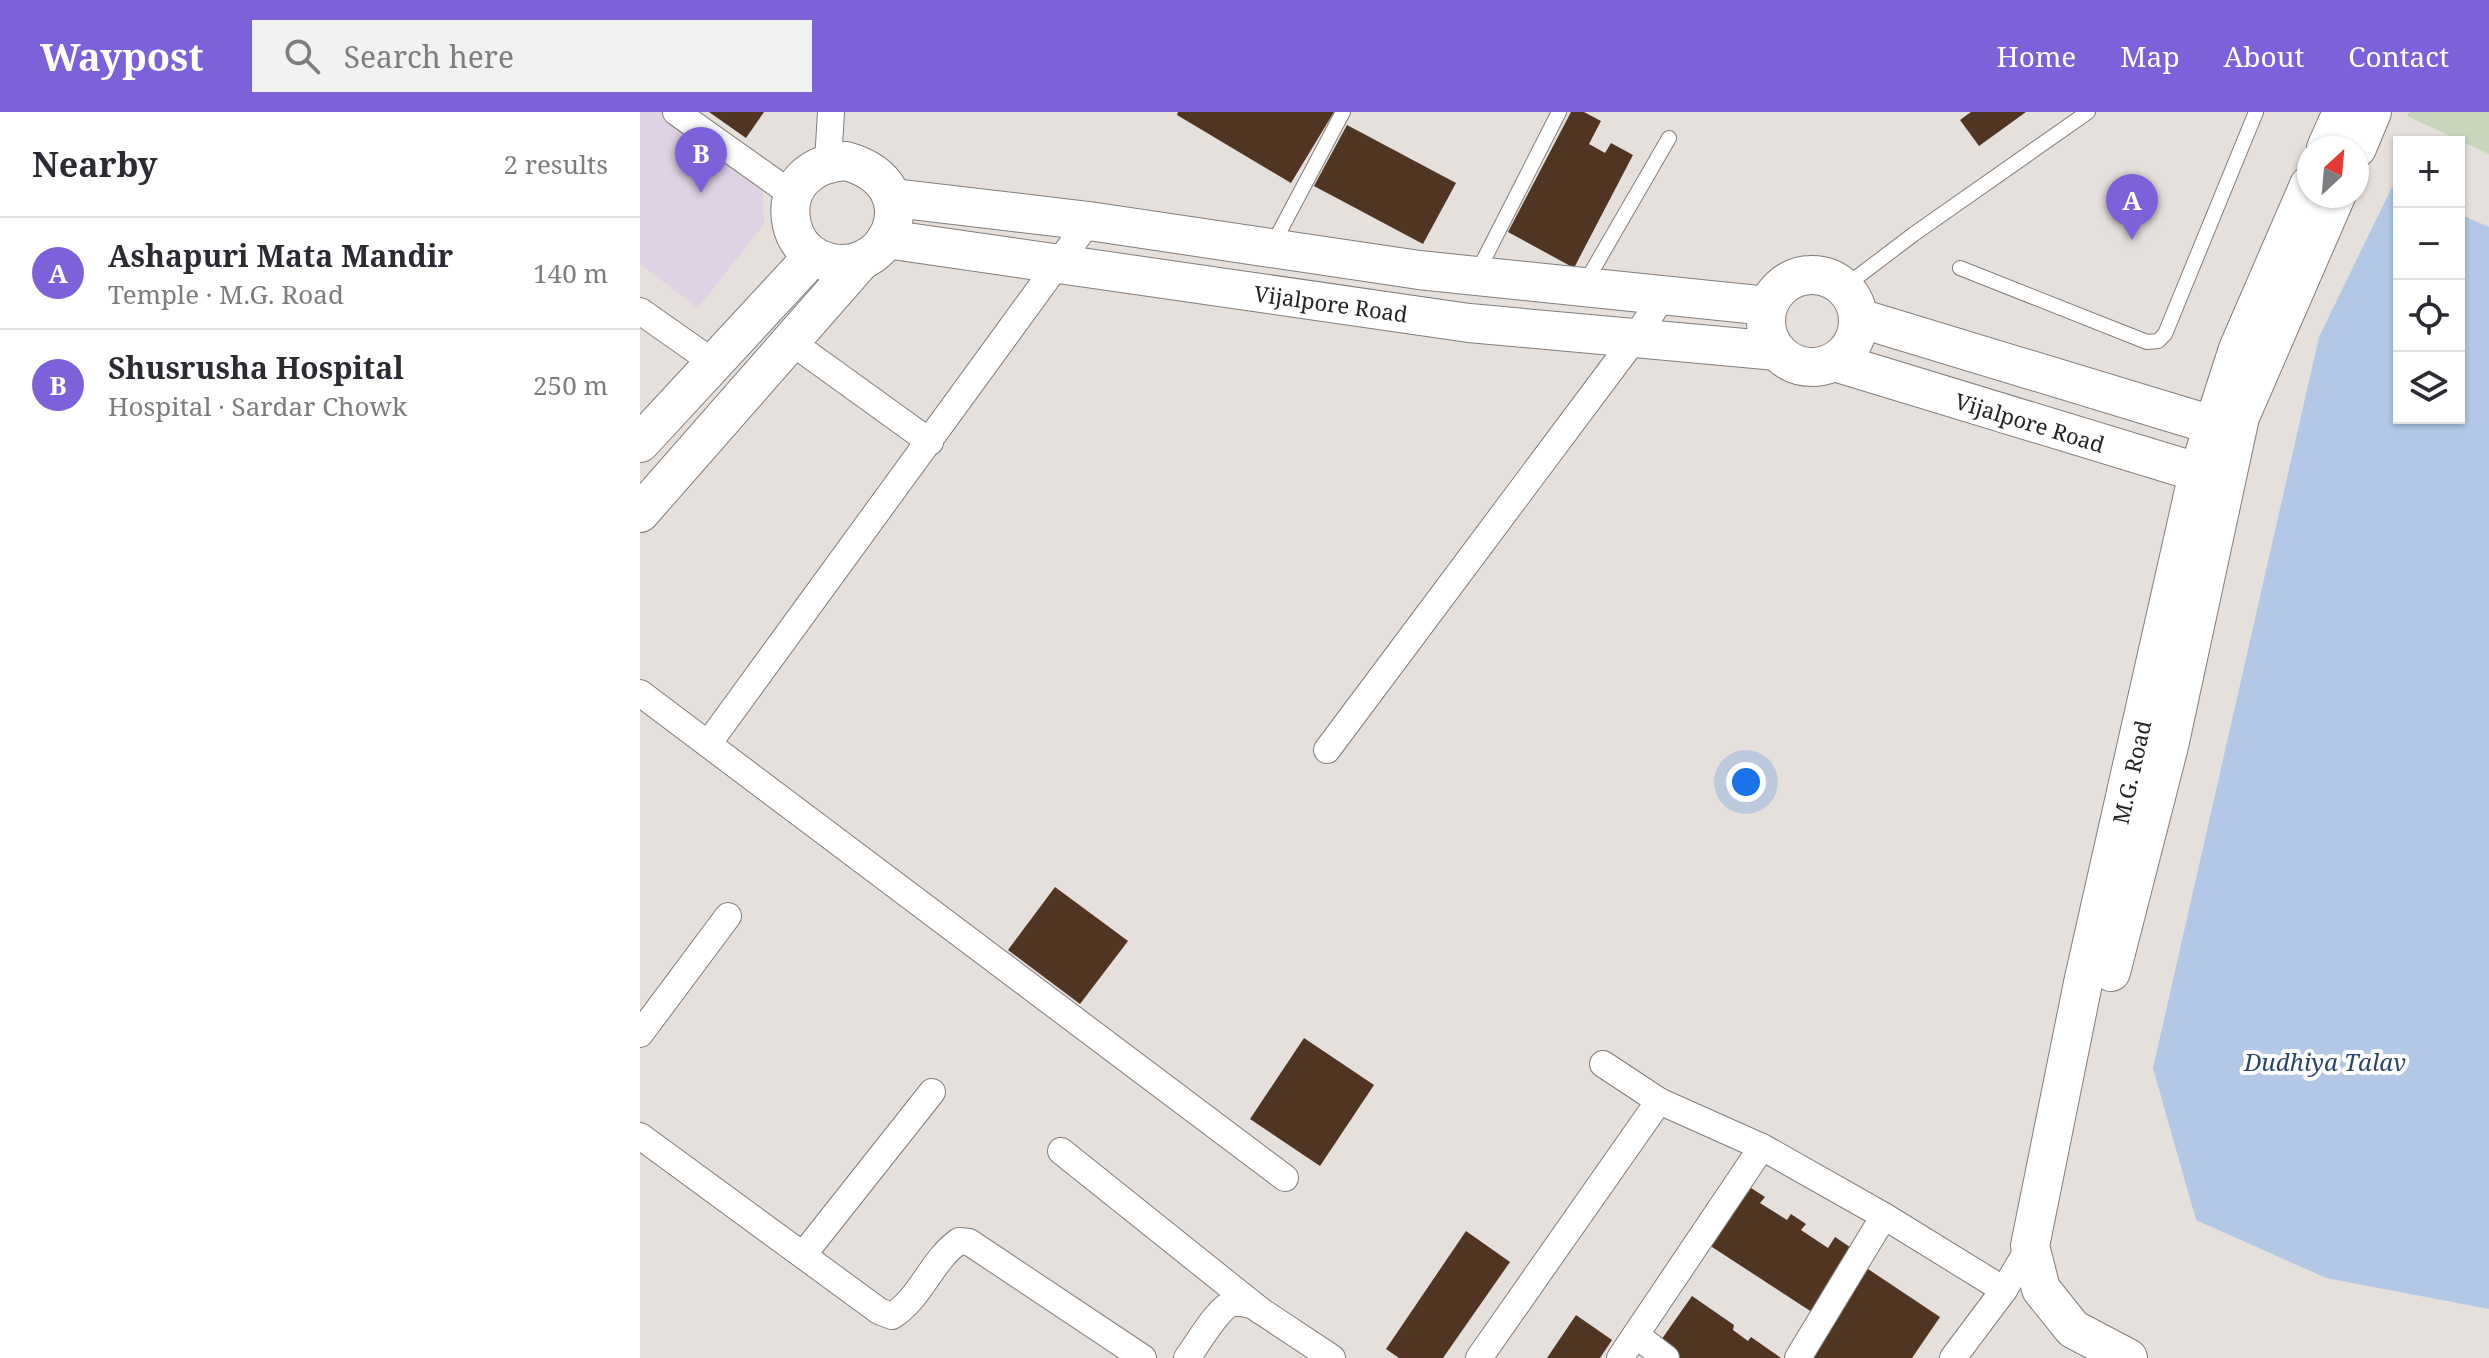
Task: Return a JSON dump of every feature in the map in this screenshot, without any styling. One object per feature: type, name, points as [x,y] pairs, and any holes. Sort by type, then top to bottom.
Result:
[{"type":"main road","points":[[2331,136],[2342,112]]},
{"type":"main road","points":[[2362,136],[2372,112]]},
{"type":"main road","points":[[640,513],[874,250],[893,224],[894,198],[878,176],[863,165],[846,161],[828,162],[813,169],[800,181],[789,212],[792,229],[800,244],[813,256],[828,263],[845,264],[874,250]]},
{"type":"main road","name":"Vijalpore Road","points":[[894,198],[1089,221],[1419,270],[1768,306]]},
{"type":"main road","name":"M.G. Road","points":[[2116,1352],[2073,1329],[2041,1289],[2030,1246],[2083,983],[2224,429],[2238,349],[2299,208]]},
{"type":"main road","points":[[1777,351],[1765,322],[1775,292],[1787,282],[1816,274],[1831,278],[1851,302],[2224,429],[2240,417],[2331,208]]},
{"type":"main road","name":"Vijalpore Road","points":[[874,250],[1059,263],[1469,323],[1777,351],[1789,361],[1804,367],[1820,367],[1835,362],[2212,477]]},
{"type":"main road","points":[[640,443],[813,256]]},
{"type":"main road","points":[[1835,362],[1848,352],[1856,338],[1851,302]]},
{"type":"main road","points":[[2116,1352],[2067,1290],[2057,1253],[2060,1207],[2079,1100],[2169,746],[2212,477]]},
{"type":"street","points":[[676,112],[793,195]]},
{"type":"street","points":[[828,162],[831,112]]},
{"type":"street","points":[[708,744],[1089,221]]},
{"type":"street","points":[[1327,750],[1635,338],[1663,296]]},
{"type":"street","points":[[640,311],[714,363]]},
{"type":"street","points":[[790,341],[930,442]]},
{"type":"street","points":[[640,693],[1285,1178]]},
{"type":"street","points":[[640,1034],[728,916]]},
{"type":"street","points":[[1603,1064],[1659,1101],[1762,1147],[1884,1216],[2004,1290]]},
{"type":"street","points":[[803,1255],[932,1092]]},
{"type":"street","points":[[1479,1358],[1659,1101]]},
{"type":"street","points":[[640,1136],[879,1311],[892,1316],[905,1308],[948,1249],[959,1241],[969,1242],[1143,1358]]},
{"type":"street","points":[[1620,1358],[1762,1147]]},
{"type":"street","points":[[1061,1151],[1261,1311]]},
{"type":"street","points":[[1798,1358],[1884,1216]]},
{"type":"street","points":[[1953,1358],[2004,1290],[2030,1246]]},
{"type":"street","points":[[1187,1358],[1229,1304],[1252,1305],[1332,1358]]},
{"type":"street","points":[[1636,1335],[1666,1358]]},
{"type":"lane","points":[[1271,248],[1343,112]]},
{"type":"lane","points":[[1476,275],[1559,112]]},
{"type":"lane","points":[[1851,302],[1914,234],[2088,112]]},
{"type":"lane","points":[[1960,268],[2147,342],[2158,341],[2165,334],[2256,112]]},
{"type":"lane","points":[[1582,288],[1669,138]]},
{"type":"shaded area","points":[[640,112],[695,112],[761,162],[764,224],[698,308],[640,264]]},
{"type":"green space","points":[[2409,112],[2489,112],[2489,154],[2465,143],[2465,136],[2450,136],[2407,116]]},
{"type":"water","name":"Dudhiya Talav","points":[[2393,187],[2393,424],[2465,424],[2465,217],[2489,227],[2489,1309],[2326,1278],[2196,1220],[2153,1068],[2319,337]]},
{"type":"building","points":[[709,112],[764,112],[746,138]]},
{"type":"building","points":[[1178,112],[1334,112],[1291,183],[1177,115]]},
{"type":"building","points":[[1571,112],[1584,112],[1601,121],[1589,144],[1605,153],[1611,143],[1633,155],[1574,268],[1508,232]]},
{"type":"building","points":[[1971,112],[2026,112],[1979,146],[1960,120]]},
{"type":"building","points":[[1347,125],[1456,183],[1423,244],[1314,186]]},
{"type":"building","points":[[1055,887],[1128,941],[1080,1004],[1008,950]]},
{"type":"building","points":[[1304,1038],[1374,1085],[1320,1166],[1250,1119]]},
{"type":"building","points":[[1748,1186],[1765,1197],[1760,1203],[1787,1220],[1791,1214],[1806,1224],[1801,1230],[1828,1248],[1835,1237],[1859,1253],[1818,1316],[1709,1245]]},
{"type":"building","points":[[1466,1231],[1510,1262],[1443,1358],[1399,1358],[1386,1349]]},
{"type":"building","points":[[1868,1269],[1940,1317],[1912,1358],[1808,1358]]},
{"type":"building","points":[[1692,1296],[1734,1325],[1733,1330],[1748,1341],[1751,1337],[1781,1358],[1680,1358],[1659,1343]]},
{"type":"building","points":[[1576,1315],[1612,1340],[1600,1358],[1547,1358]]},
{"type":"place","name":"Shusrusha Hospital","points":[[701,193]]},
{"type":"place","name":"Ashapuri Mata Mandir","points":[[2132,240]]}]
